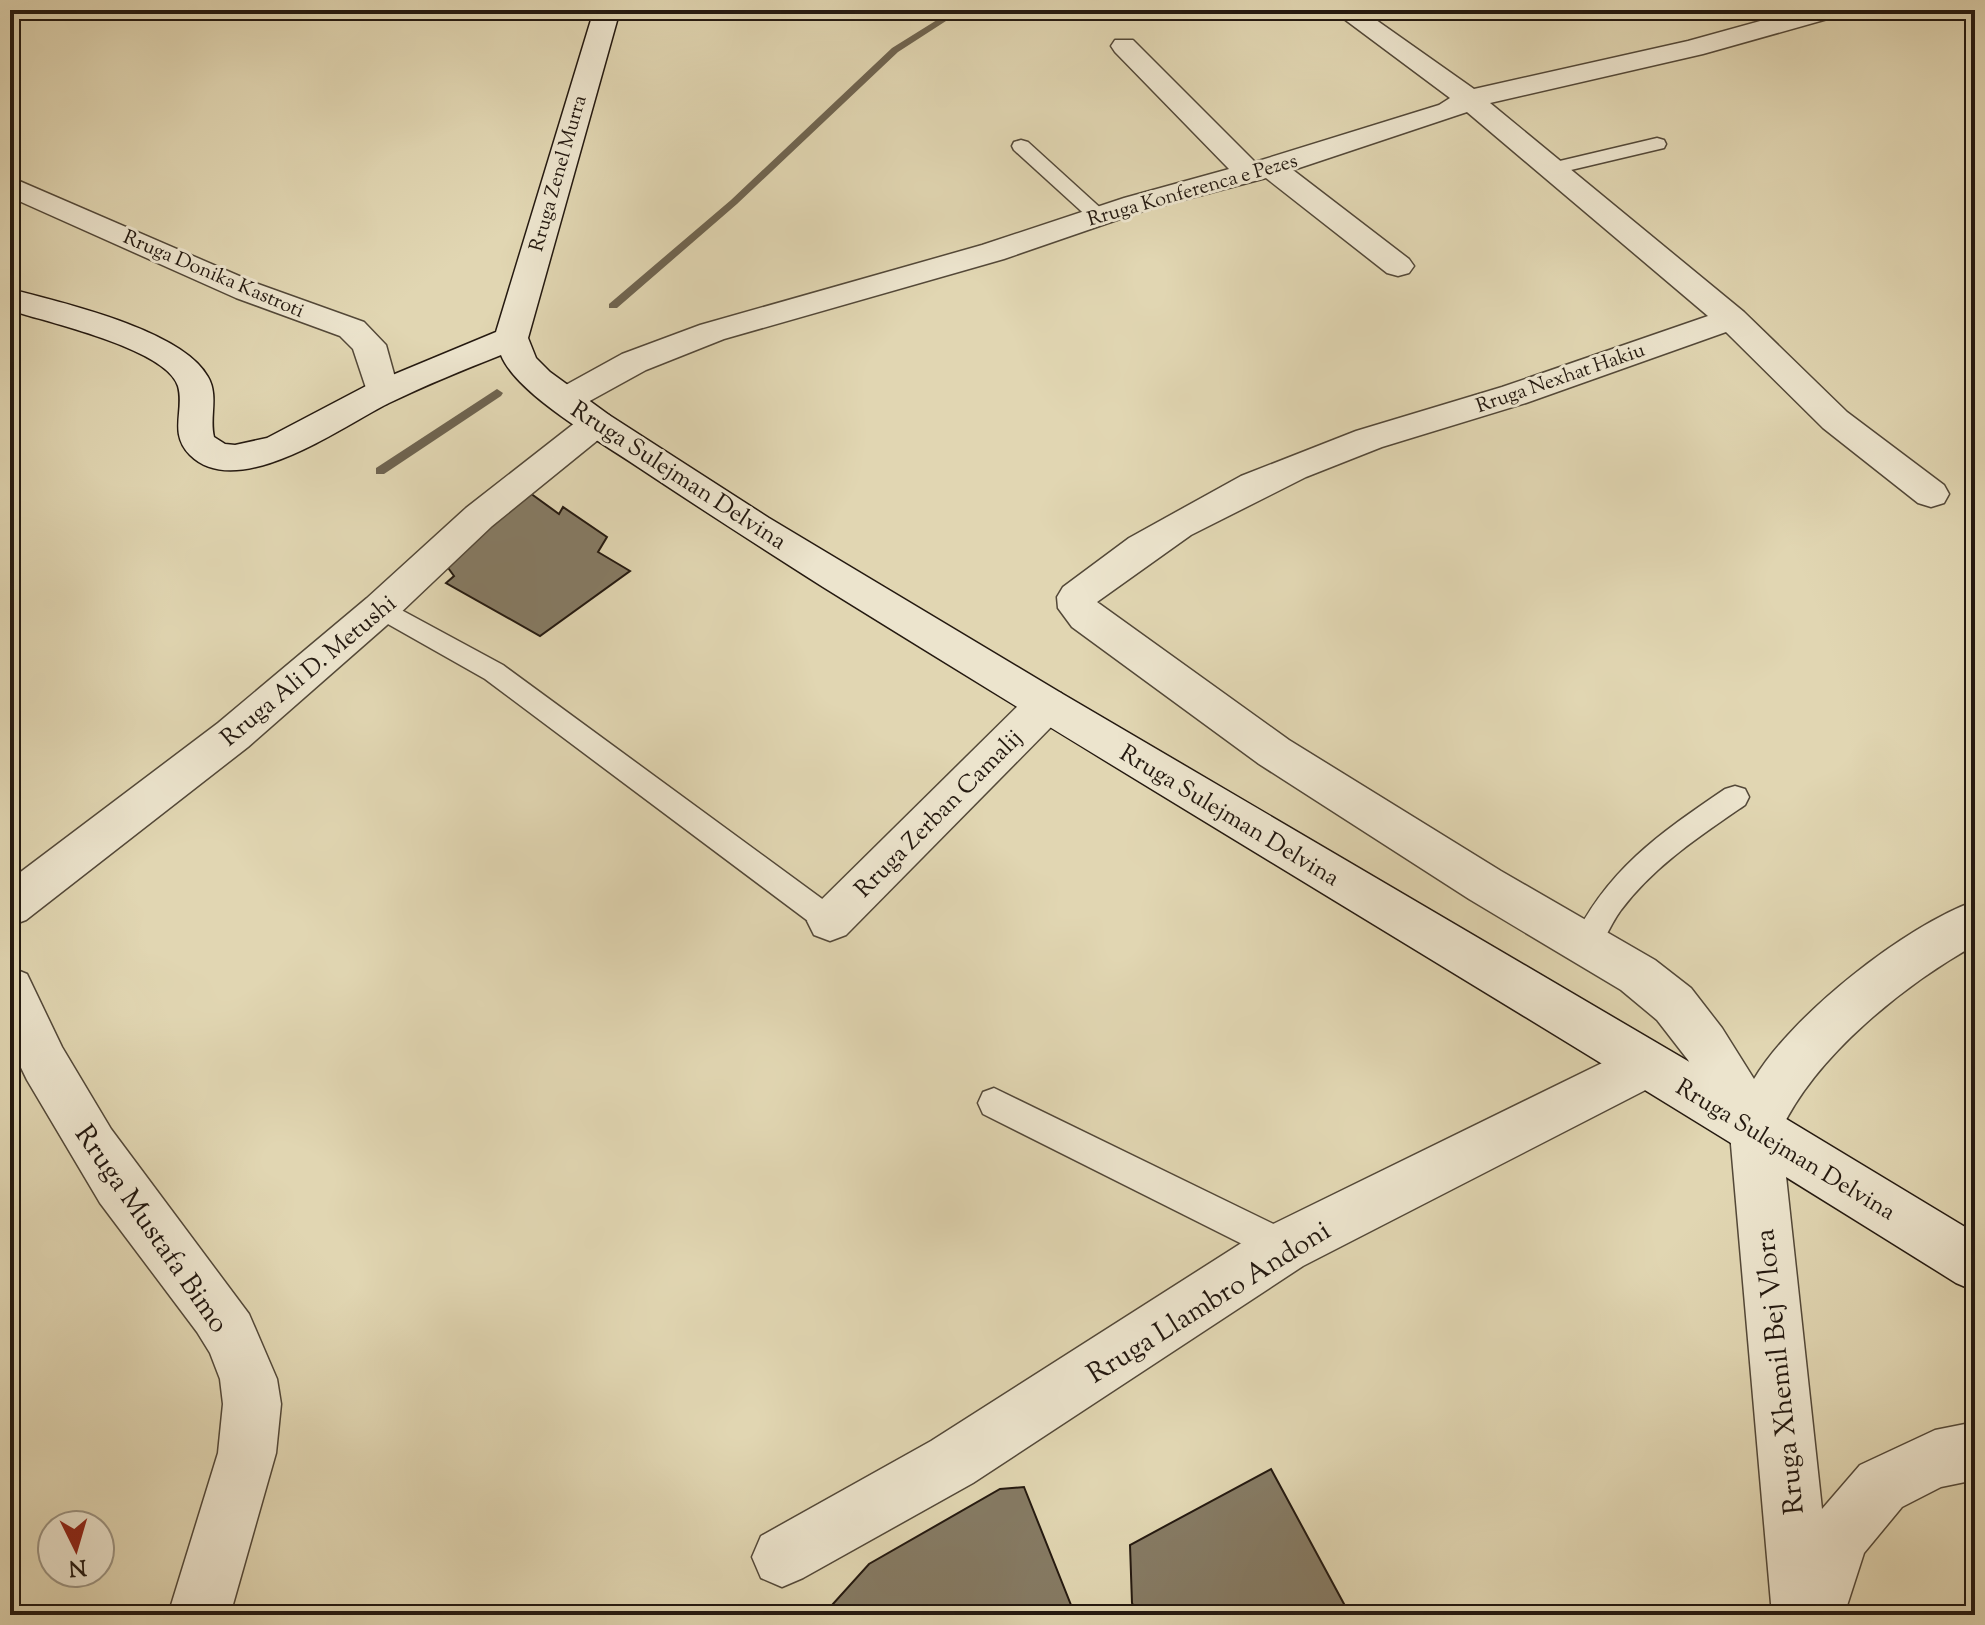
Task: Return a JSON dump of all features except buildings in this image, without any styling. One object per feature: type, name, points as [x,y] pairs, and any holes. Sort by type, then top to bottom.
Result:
[{"type":"street","name":"Rruga Zenel Murra","points":[[511,338],[607,10]]},
{"type":"street","points":[[1345,10],[1469,99],[1554,168],[1732,319],[1835,420],[1931,494]]},
{"type":"street","name":"Rruga Konferenca e Pezes","points":[[581,411],[634,362],[712,332],[993,252],[1098,216],[1260,170],[1449,111],[1469,99],[1693,48],[1829,10]]},
{"type":"street","points":[[1124,46],[1260,170],[1398,266]]},
{"type":"street","name":"Rruga Donika Kastroti","points":[[10,186],[247,291],[352,329],[369,345],[382,392]]},
{"type":"street","points":[[10,299],[143,342],[177,360],[192,377],[199,399],[195,435],[203,447],[220,455],[244,457],[289,443],[382,392],[511,338]]},
{"type":"street","name":"Rruga Nexhat Hakiu","points":[[1586,945],[1274,752],[1086,617],[1078,608],[1077,597],[1133,554],[1290,470],[1367,440],[1517,394],[1732,319]]},
{"type":"street","name":"Rruga Sulejman Delvina","points":[[511,338],[521,363],[581,411],[756,527],[1046,705],[1755,1128],[1975,1264]]},
{"type":"street","name":"Rruga Ali D. Metushi","points":[[10,906],[233,735],[381,608],[479,517],[581,411]]},
{"type":"street","name":"Rruga Zerban Camalij","points":[[830,921],[1046,705]]},
{"type":"street","points":[[1755,1128],[1779,1083],[1823,1034],[1905,964],[1975,921]]},
{"type":"street","points":[[1586,945],[1638,975],[1674,1004],[1705,1044],[1755,1128]]},
{"type":"street","name":"Rruga Mustafa Bimo","points":[[10,989],[38,1056],[85,1135],[154,1235],[216,1311],[242,1357],[252,1404],[244,1462],[199,1615]]},
{"type":"street","name":"Rruga Llambro Andoni","points":[[782,1557],[952,1462],[1284,1247],[1645,1065]]},
{"type":"street","name":"Rruga Xhemil Bej Vlora","points":[[1755,1128],[1803,1615]]},
{"type":"street","points":[[1813,1615],[1839,1536],[1881,1486],[1935,1459],[1975,1451]]},
{"type":"lane","points":[[1554,168],[1657,144]]},
{"type":"lane","points":[[1021,146],[1098,216]]},
{"type":"lane","points":[[381,608],[494,672],[830,921]]},
{"type":"lane","points":[[1586,945],[1610,902],[1638,871],[1671,841],[1735,797]]},
{"type":"lane","points":[[994,1103],[1284,1247]]},
{"type":"waterway","points":[[613,306],[734,202],[895,50],[959,10]]},
{"type":"waterway","points":[[380,471],[497,393]]}]
